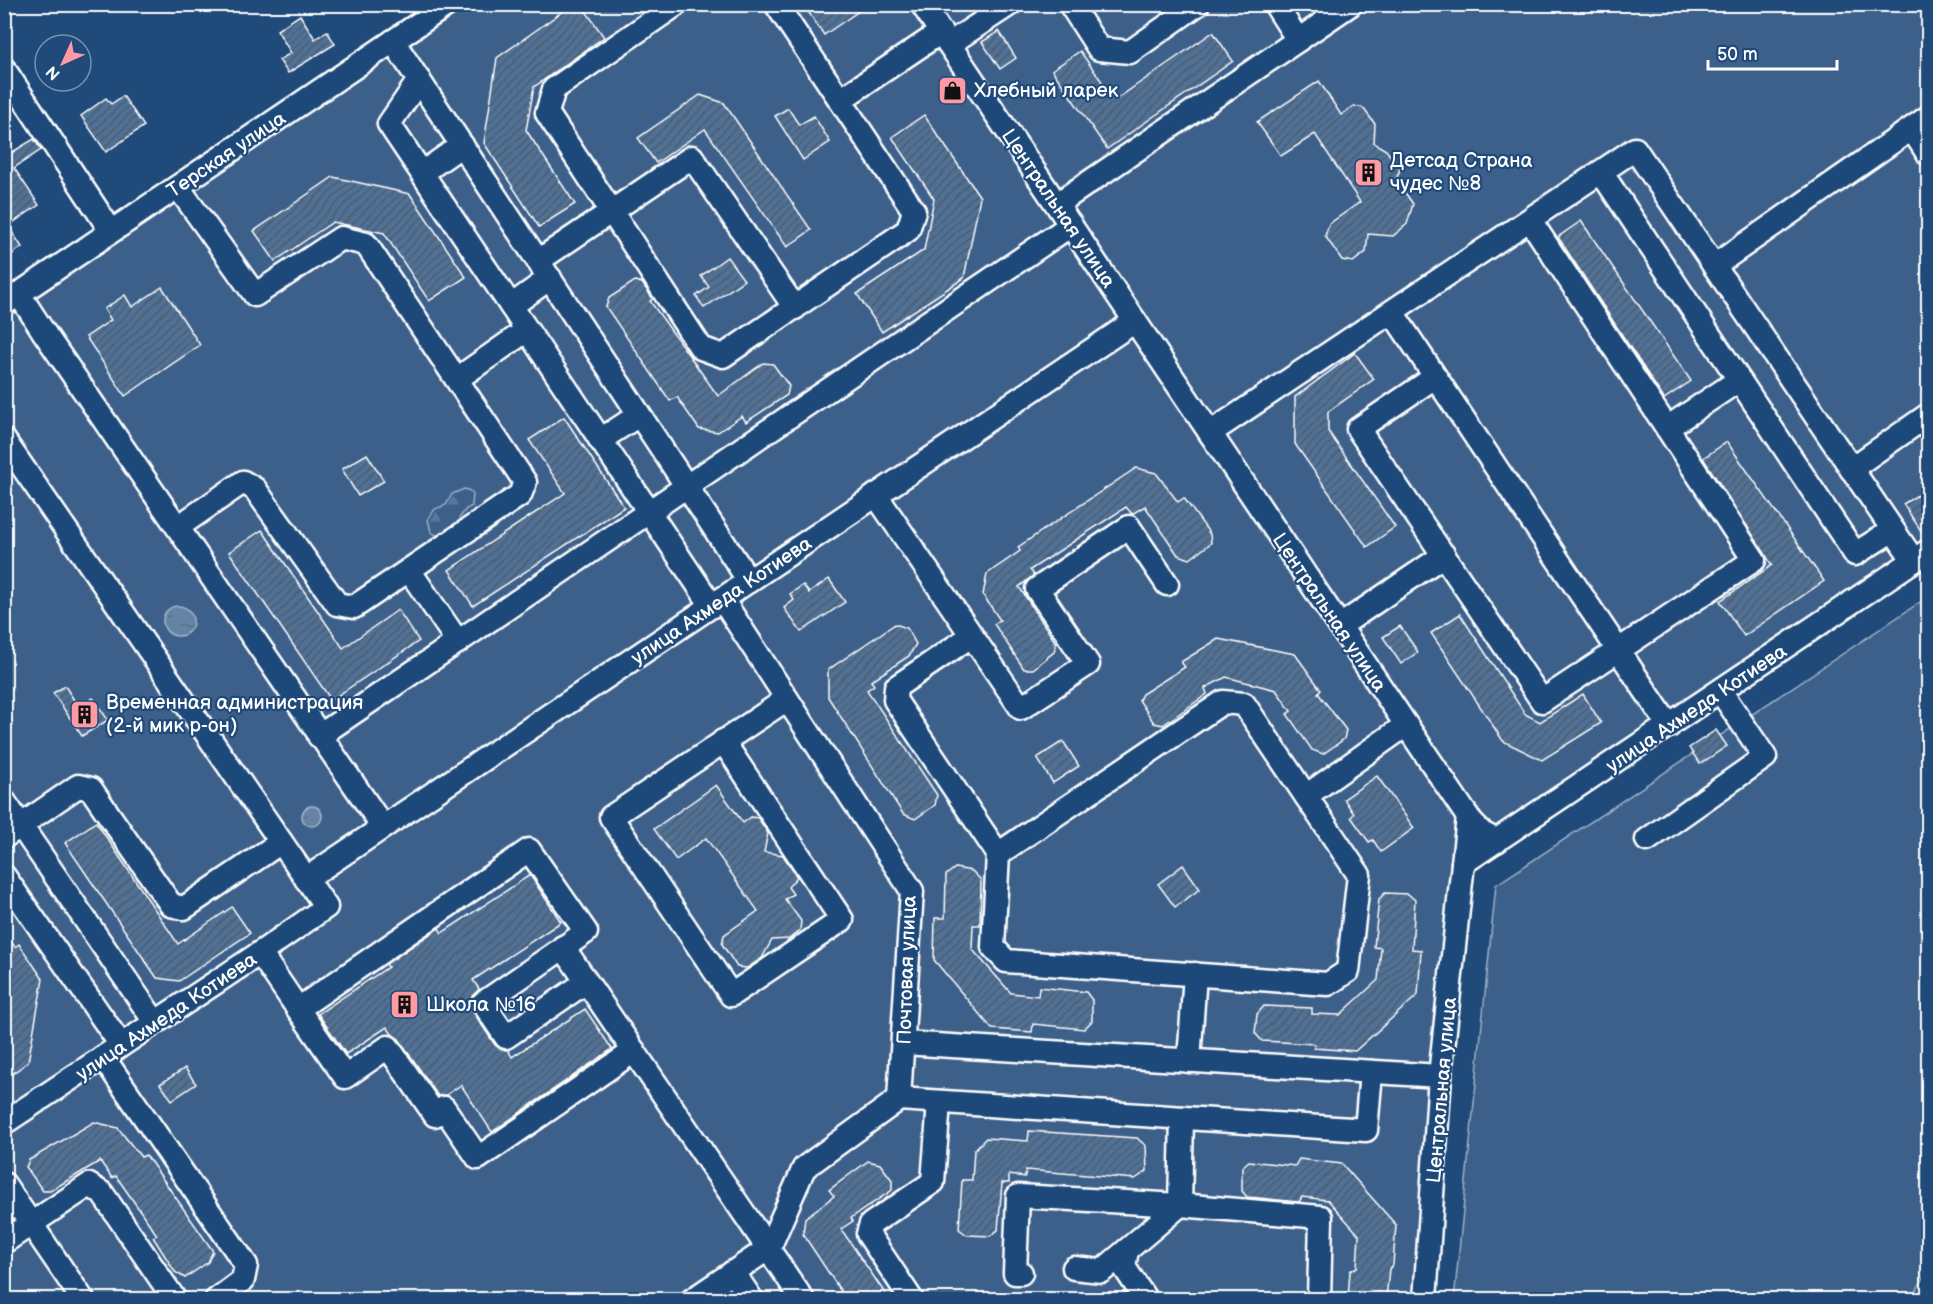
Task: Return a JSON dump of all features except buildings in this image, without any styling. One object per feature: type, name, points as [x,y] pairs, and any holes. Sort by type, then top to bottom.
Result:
[{"type":"street","name":"Терская улица","points":[[12,299],[448,4]]},
{"type":"street","points":[[677,4],[554,89],[547,113],[701,348],[723,356],[908,230],[914,211],[776,4]]},
{"type":"street","name":"Центральная улица","points":[[922,4],[1468,817],[1440,1076],[1425,1299]]},
{"type":"street","points":[[840,100],[945,38],[1010,4]]},
{"type":"street","points":[[1070,4],[1099,49],[1130,52],[1198,4]]},
{"type":"street","points":[[1275,4],[1298,40]]},
{"type":"street","points":[[1057,204],[1351,4]]},
{"type":"street","points":[[393,41],[749,581]]},
{"type":"street","points":[[4,69],[111,231]]},
{"type":"street","name":"Почтовая улица","points":[[419,80],[389,124],[649,513],[787,699],[912,891],[899,1099]]},
{"type":"street","points":[[1714,266],[1920,123],[1929,153]]},
{"type":"street","points":[[422,173],[462,145]]},
{"type":"street","points":[[1210,433],[1635,149],[1893,530],[1921,556]]},
{"type":"street","points":[[511,306],[544,270],[612,211],[692,157],[795,308]]},
{"type":"street","points":[[1601,172],[1856,554],[1893,530]]},
{"type":"street","points":[[178,187],[255,294],[341,238],[366,244],[525,482],[520,495],[354,607],[336,604],[255,489],[243,482],[178,527]]},
{"type":"street","points":[[1435,376],[1358,429],[1542,701],[1754,560],[1530,220]]},
{"type":"street","points":[[319,736],[1071,225]]},
{"type":"street","points":[[12,299],[43,331],[383,827]]},
{"type":"street","points":[[1392,312],[1669,726]]},
{"type":"street","name":"улица Ахмеда Котиева","points":[[4,1123],[326,907],[306,879],[1135,321]]},
{"type":"street","points":[[457,379],[527,330]]},
{"type":"street","points":[[1667,428],[1739,380]]},
{"type":"street","points":[[600,440],[639,415]]},
{"type":"street","points":[[1851,469],[1929,415]]},
{"type":"street","points":[[8,450],[306,879]]},
{"type":"street","points":[[876,495],[1021,708],[1088,664],[1037,589],[1129,527],[1167,584]]},
{"type":"street","points":[[1340,626],[1444,555]]},
{"type":"street","name":"улица Ахмеда Котиева","points":[[1463,863],[1921,556]]},
{"type":"street","points":[[409,570],[458,642]]},
{"type":"street","points":[[971,636],[896,687],[895,700],[998,854],[993,947],[1006,961],[1328,984],[1348,971],[1359,875],[1244,704],[1223,702],[998,854]]},
{"type":"street","points":[[1647,840],[1765,757],[1721,692]]},
{"type":"street","points":[[723,741],[842,920],[731,995],[611,818],[723,741],[787,699]]},
{"type":"street","points":[[1306,796],[1406,725]]},
{"type":"street","points":[[13,831],[46,800],[78,786],[91,789],[171,905],[184,908],[281,842]]},
{"type":"street","points":[[4,801],[13,831],[155,1022]]},
{"type":"street","points":[[1468,817],[1482,833],[1497,841]]},
{"type":"street","points":[[298,1009],[529,850],[586,932],[483,1003],[506,1037],[586,982]]},
{"type":"street","points":[[4,876],[246,1265],[243,1280],[216,1299]]},
{"type":"street","points":[[563,947],[803,1299]]},
{"type":"street","points":[[260,953],[345,1077],[388,1047],[435,1115],[444,1108],[478,1158],[634,1051]]},
{"type":"street","points":[[1189,1061],[1195,974]]},
{"type":"street","points":[[903,1043],[1440,1076]]},
{"type":"street","points":[[692,1299],[769,1248],[804,1168],[899,1099],[1366,1130],[1371,1072]]},
{"type":"street","points":[[912,1299],[868,1234],[871,1224],[933,1182],[939,1102]]},
{"type":"street","points":[[1074,1268],[1102,1271],[1180,1205],[1182,1118]]},
{"type":"street","points":[[4,1184],[83,1299]]},
{"type":"street","points":[[4,1242],[89,1185],[102,1193],[175,1299]]},
{"type":"street","points":[[1021,1273],[1015,1273],[1018,1196],[1180,1205],[1321,1217],[1319,1299]]},
{"type":"street","points":[[1127,1250],[1124,1267],[1146,1299]]},
{"type":"street","points":[[733,1272],[752,1299]]},
{"type":"green space","points":[[448,5],[1928,5],[1928,551],[1463,863],[1425,1299],[5,1300],[5,304]]},
{"type":"green space","points":[[464,489],[473,494],[472,506],[466,509],[460,517],[461,526],[443,539],[431,532],[428,519],[435,509],[446,505],[452,494]]},
{"type":"green space","points":[[1928,597],[1928,1271],[1911,1299],[1454,1300],[1496,885]]},
{"type":"water","points":[[178,606],[189,610],[193,621],[189,632],[178,636],[167,632],[163,621],[167,610]]},
{"type":"water","points":[[312,806],[319,809],[322,816],[319,823],[312,826],[305,823],[302,816],[305,809]]},
{"type":"place","name":"Хлебный ларек","points":[[953,90]]},
{"type":"place","name":"Детсад Страна чудес №8","points":[[1369,172]]},
{"type":"place","name":"Временная администрация (2-й мик р-он)","points":[[85,714]]},
{"type":"place","name":"Школа №16","points":[[405,1004]]}]
